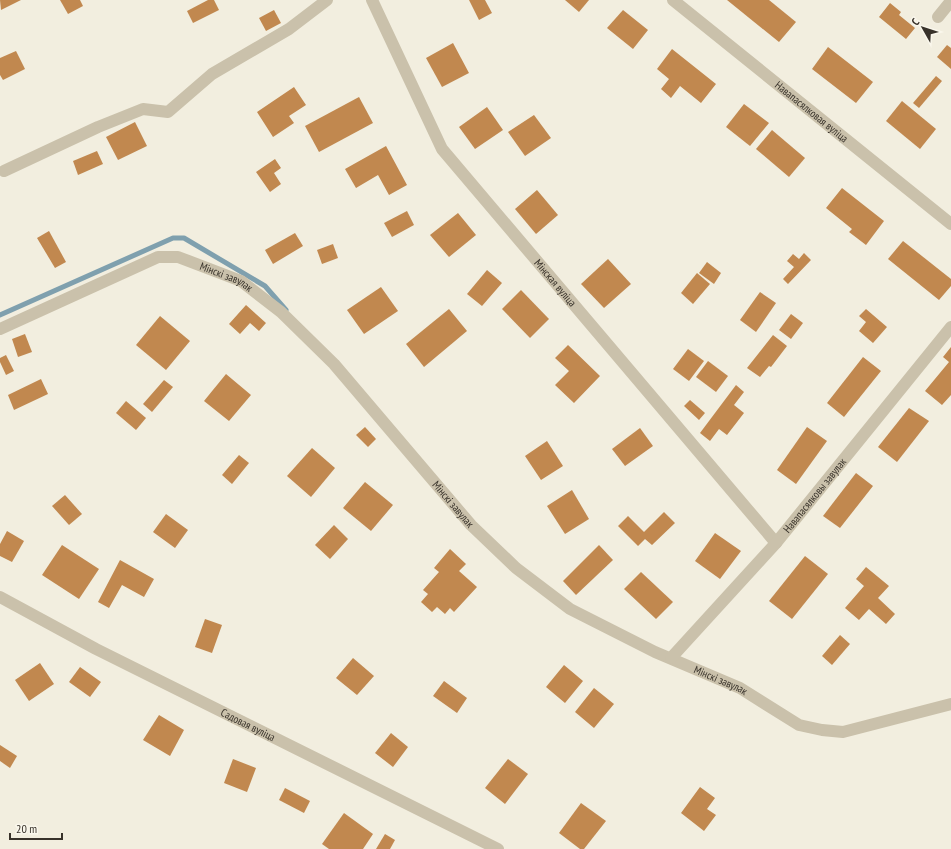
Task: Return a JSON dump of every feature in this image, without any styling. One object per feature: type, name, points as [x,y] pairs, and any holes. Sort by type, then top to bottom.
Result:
[{"type":"street","points":[[4,171],[98,127],[143,109],[168,112],[212,74],[289,29],[327,0]]},
{"type":"street","name":"Мінская вуліца","points":[[372,0],[442,149],[776,543]]},
{"type":"street","name":"Навапасялковая вуліца","points":[[673,0],[951,224]]},
{"type":"street","points":[[938,17],[951,1]]},
{"type":"street","name":"Мінскі завулак","points":[[0,329],[158,257],[178,257],[241,281],[281,312],[334,364],[471,526],[516,568],[570,609],[671,658],[740,688],[799,725],[822,730],[843,732],[951,704]]},
{"type":"street","name":"Навапасялковы завулак","points":[[671,658],[776,543],[951,327]]},
{"type":"street","name":"Садовая вуліца","points":[[0,597],[96,650],[498,849]]},
{"type":"building","points":[[0,0],[21,0],[1,10]]},
{"type":"building","points":[[60,0],[80,0],[83,6],[68,14]]},
{"type":"building","points":[[208,0],[214,0],[219,10],[193,23],[187,11]]},
{"type":"building","points":[[469,0],[485,0],[492,13],[479,20]]},
{"type":"building","points":[[565,0],[589,0],[579,12]]},
{"type":"building","points":[[727,0],[769,0],[796,22],[779,42]]},
{"type":"building","points":[[890,3],[901,12],[899,15],[915,28],[906,39],[879,17]]},
{"type":"building","points":[[274,10],[281,23],[266,31],[259,18]]},
{"type":"building","points":[[623,10],[648,30],[633,49],[607,28]]},
{"type":"building","points":[[453,43],[469,73],[442,87],[426,58]]},
{"type":"building","points":[[947,45],[951,48],[951,69],[937,57]]},
{"type":"building","points":[[828,47],[873,82],[856,103],[812,69]]},
{"type":"building","points":[[672,49],[716,84],[701,103],[680,86],[671,98],[661,89],[669,79],[657,69]]},
{"type":"building","points":[[16,51],[25,69],[3,80],[0,75],[0,58]]},
{"type":"building","points":[[936,76],[942,81],[919,108],[913,103]]},
{"type":"building","points":[[294,87],[306,105],[289,116],[294,123],[273,137],[257,112]]},
{"type":"building","points":[[359,97],[373,123],[319,152],[305,126]]},
{"type":"building","points":[[902,101],[936,129],[920,149],[886,121]]},
{"type":"building","points":[[744,104],[769,123],[750,146],[726,127]]},
{"type":"building","points":[[487,107],[503,130],[475,149],[459,127]]},
{"type":"building","points":[[534,115],[551,138],[525,156],[508,132]]},
{"type":"building","points":[[135,122],[147,146],[118,160],[106,137]]},
{"type":"building","points":[[772,130],[805,158],[789,177],[756,149]]},
{"type":"building","points":[[386,146],[407,185],[389,195],[378,175],[356,188],[345,169]]},
{"type":"building","points":[[97,151],[103,164],[78,175],[73,161]]},
{"type":"building","points":[[275,159],[281,168],[274,173],[281,184],[270,192],[256,172]]},
{"type":"building","points":[[842,188],[884,221],[866,245],[849,232],[852,229],[826,208]]},
{"type":"building","points":[[537,190],[558,215],[536,234],[515,209]]},
{"type":"building","points":[[407,211],[414,225],[392,237],[384,223]]},
{"type":"building","points":[[458,213],[476,235],[449,257],[430,235]]},
{"type":"building","points":[[49,231],[66,262],[55,268],[37,238]]},
{"type":"building","points":[[295,233],[303,246],[273,264],[265,250]]},
{"type":"building","points":[[903,241],[951,279],[951,286],[939,300],[888,259]]},
{"type":"building","points":[[333,244],[338,258],[322,264],[317,250]]},
{"type":"building","points":[[804,253],[811,260],[788,284],[783,279],[794,267],[787,261],[793,254],[799,259]]},
{"type":"building","points":[[608,259],[631,284],[604,308],[581,284]]},
{"type":"building","points":[[707,262],[721,273],[714,284],[699,273]]},
{"type":"building","points":[[487,270],[502,283],[482,306],[467,294]]},
{"type":"building","points":[[697,273],[710,284],[693,304],[681,293]]},
{"type":"building","points":[[381,287],[398,311],[364,334],[347,310]]},
{"type":"building","points":[[521,290],[549,319],[530,338],[502,309]]},
{"type":"building","points":[[760,292],[776,303],[756,332],[740,320]]},
{"type":"building","points":[[246,305],[266,323],[259,331],[250,323],[240,334],[229,324]]},
{"type":"building","points":[[449,309],[467,331],[424,367],[406,344]]},
{"type":"building","points":[[866,309],[887,327],[873,343],[859,331],[866,322],[859,316]]},
{"type":"building","points":[[791,314],[803,323],[791,339],[779,330]]},
{"type":"building","points":[[160,316],[190,341],[166,370],[136,345]]},
{"type":"building","points":[[25,334],[32,352],[18,357],[12,339]]},
{"type":"building","points":[[773,335],[787,346],[771,367],[769,366],[760,377],[747,368]]},
{"type":"building","points":[[568,345],[600,376],[574,403],[555,385],[569,371],[555,358]]},
{"type":"building","points":[[951,347],[951,395],[942,405],[925,391],[949,362],[943,357]]},
{"type":"building","points":[[688,349],[704,361],[689,381],[673,369]]},
{"type":"building","points":[[6,355],[14,371],[6,375],[0,362],[0,358]]},
{"type":"building","points":[[863,357],[881,371],[844,417],[827,403]]},
{"type":"building","points":[[708,361],[728,376],[716,392],[696,377]]},
{"type":"building","points":[[226,374],[251,395],[229,421],[204,401]]},
{"type":"building","points":[[41,379],[48,394],[14,410],[8,395]]},
{"type":"building","points":[[164,380],[173,387],[152,412],[143,404]]},
{"type":"building","points":[[736,385],[744,392],[734,405],[744,413],[727,435],[719,429],[710,441],[700,433]]},
{"type":"building","points":[[690,400],[705,413],[699,420],[684,406]]},
{"type":"building","points":[[126,401],[146,418],[136,430],[116,413]]},
{"type":"building","points":[[909,408],[929,421],[897,462],[878,447]]},
{"type":"building","points":[[365,427],[376,439],[368,447],[356,435]]},
{"type":"building","points":[[807,427],[827,441],[796,484],[777,470]]},
{"type":"building","points":[[640,428],[653,446],[625,466],[612,449]]},
{"type":"building","points":[[547,441],[563,466],[541,480],[525,456]]},
{"type":"building","points":[[312,448],[335,468],[311,497],[287,476]]},
{"type":"building","points":[[239,455],[249,463],[232,484],[222,475]]},
{"type":"building","points":[[856,473],[873,486],[840,528],[823,516]]},
{"type":"building","points":[[365,482],[393,505],[371,531],[343,508]]},
{"type":"building","points":[[572,490],[589,519],[565,534],[547,506]]},
{"type":"building","points":[[65,495],[82,514],[69,525],[52,506]]},
{"type":"building","points":[[664,512],[675,523],[652,545],[645,539],[638,546],[618,526],[628,516],[644,532]]},
{"type":"building","points":[[166,514],[188,530],[175,548],[153,532]]},
{"type":"building","points":[[334,525],[348,539],[330,559],[315,545]]},
{"type":"building","points":[[7,531],[24,541],[12,562],[0,556],[0,544]]},
{"type":"building","points":[[715,533],[741,551],[720,579],[695,561]]},
{"type":"building","points":[[62,545],[99,569],[79,599],[42,575]]},
{"type":"building","points":[[599,545],[613,560],[576,595],[563,581]]},
{"type":"building","points":[[450,549],[466,564],[459,571],[477,587],[454,612],[450,608],[445,614],[437,607],[432,612],[421,602],[428,594],[423,590],[439,572],[434,568]]},
{"type":"building","points":[[805,556],[828,574],[792,619],[769,601]]},
{"type":"building","points":[[120,560],[154,579],[144,597],[122,585],[109,608],[98,602]]},
{"type":"building","points":[[866,567],[889,586],[878,598],[895,614],[886,624],[869,609],[859,620],[845,608],[864,586],[856,579]]},
{"type":"building","points":[[641,572],[673,602],[656,619],[624,589]]},
{"type":"building","points":[[205,619],[222,625],[212,653],[195,647]]},
{"type":"building","points":[[840,635],[850,644],[832,665],[822,656]]},
{"type":"building","points":[[353,658],[374,676],[357,695],[336,678]]},
{"type":"building","points":[[40,663],[54,684],[29,701],[15,680]]},
{"type":"building","points":[[564,665],[583,681],[565,703],[546,687]]},
{"type":"building","points":[[80,667],[101,682],[90,697],[69,682]]},
{"type":"building","points":[[444,681],[467,698],[457,713],[433,696]]},
{"type":"building","points":[[594,688],[614,704],[594,728],[575,712]]},
{"type":"building","points":[[159,715],[184,730],[170,756],[143,740]]},
{"type":"building","points":[[391,733],[408,747],[393,767],[375,753]]},
{"type":"building","points":[[0,745],[17,756],[10,768],[0,761]]},
{"type":"building","points":[[233,759],[256,768],[247,792],[224,783]]},
{"type":"building","points":[[508,759],[528,774],[505,804],[485,788]]},
{"type":"building","points":[[700,787],[715,798],[707,809],[716,815],[704,831],[681,813]]},
{"type":"building","points":[[285,788],[310,801],[304,813],[279,800]]},
{"type":"building","points":[[581,803],[606,821],[584,849],[580,849],[559,833]]},
{"type":"building","points":[[344,813],[373,834],[363,849],[329,849],[322,844]]},
{"type":"building","points":[[385,834],[395,840],[390,849],[376,849]]},
{"type":"waterway","points":[[0,315],[173,238],[184,238],[265,286],[286,310]]}]
